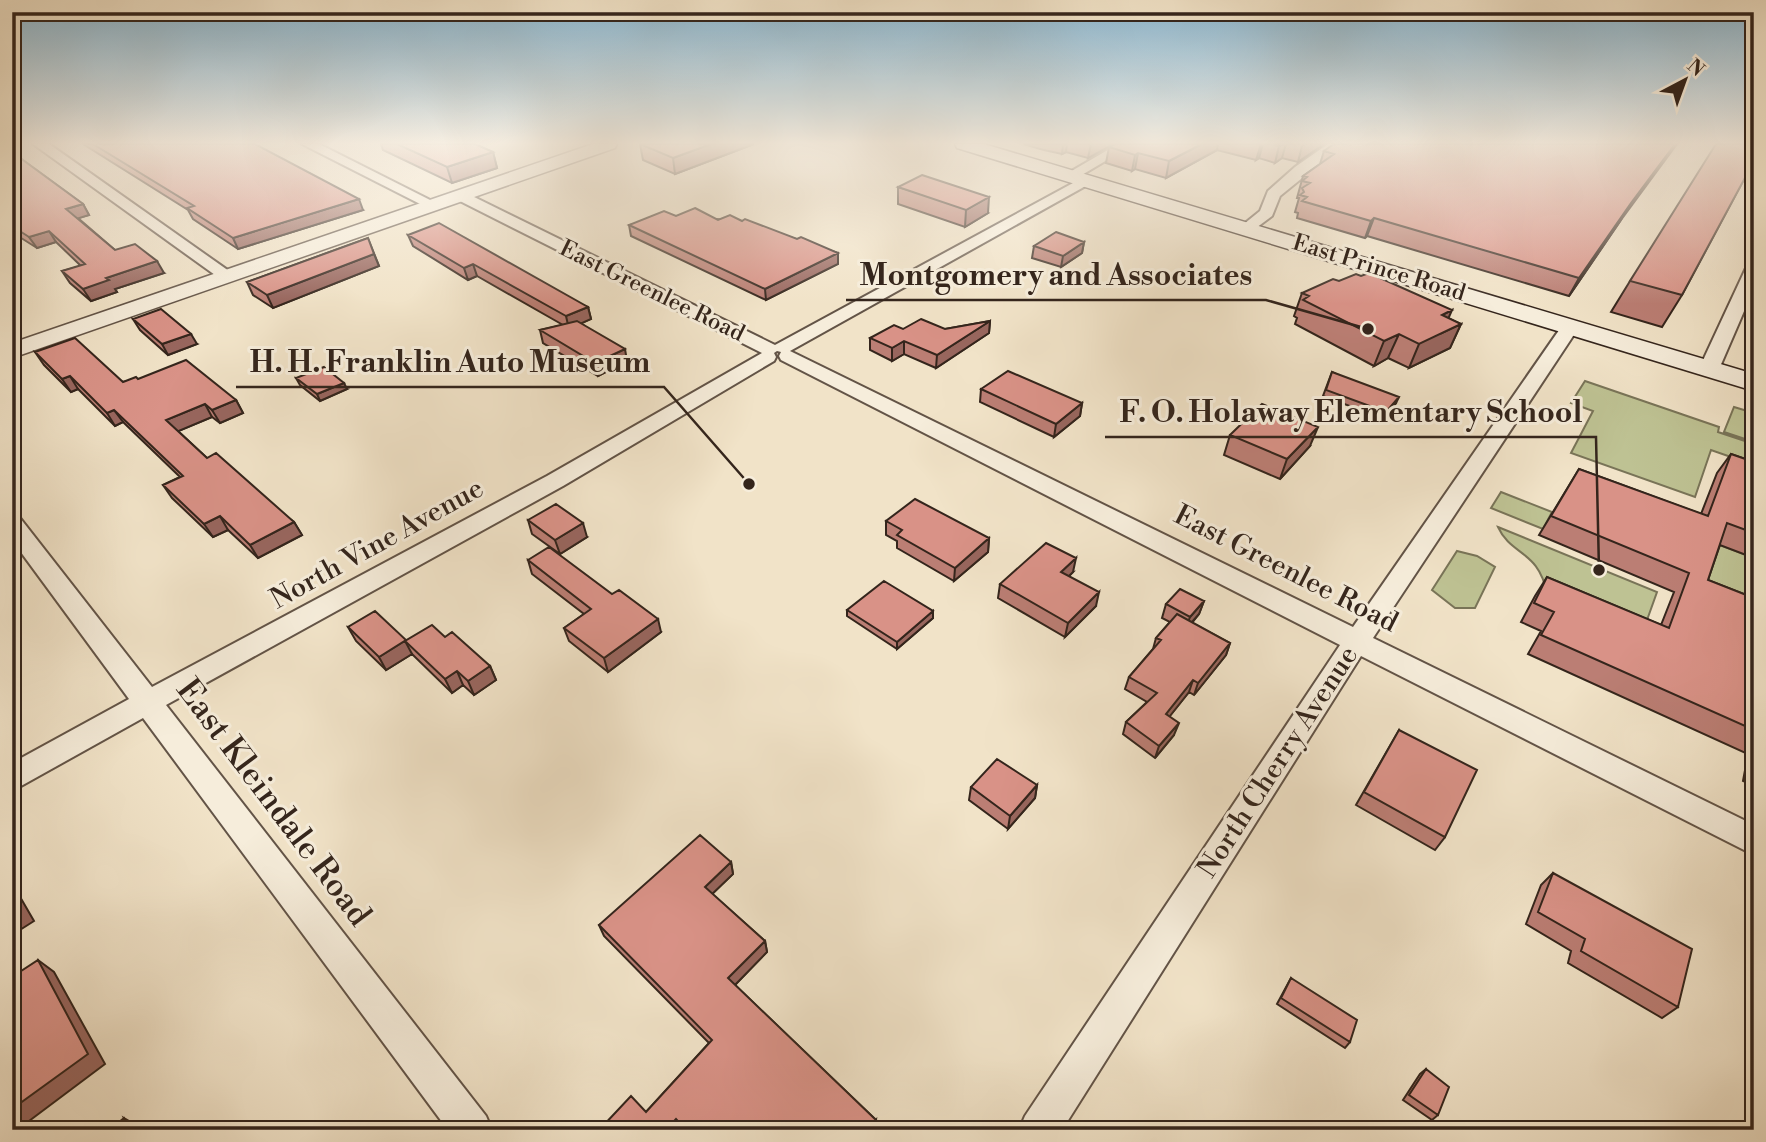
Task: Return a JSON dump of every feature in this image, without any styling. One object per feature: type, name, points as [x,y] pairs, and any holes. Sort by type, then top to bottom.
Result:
[{"type":"main road","name":"East Prince Road","points":[[1143,197],[1754,383]]},
{"type":"street","points":[[116,197],[228,276]]},
{"type":"street","points":[[417,197],[433,205]]},
{"type":"street","points":[[12,351],[455,197]]},
{"type":"street","name":"East Greenlee Road","points":[[466,197],[1358,640],[1754,841]]},
{"type":"street","name":"North Vine Avenue","points":[[12,778],[555,481],[1045,197]]},
{"type":"street","points":[[1247,228],[1267,213],[1272,197]]},
{"type":"street","points":[[1709,369],[1754,268]]},
{"type":"street","name":"North Cherry Avenue","points":[[1039,1130],[1358,640],[1570,327]]},
{"type":"street","name":"East Kleindale Road","points":[[12,523],[472,1130]]},
{"type":"green space","points":[[1585,381],[1719,427],[1718,432],[1754,444],[1754,465],[1711,450],[1695,497],[1571,453],[1593,411],[1571,403]]},
{"type":"green space","points":[[1734,407],[1754,413],[1754,442],[1724,432]]},
{"type":"green space","points":[[1501,492],[1552,512],[1543,529],[1491,508]]},
{"type":"green space","points":[[1498,527],[1657,592],[1642,634],[1547,594],[1538,569],[1510,544]]},
{"type":"green space","points":[[1712,542],[1754,558],[1754,623],[1693,599]]},
{"type":"green space","points":[[1457,551],[1477,556],[1495,567],[1475,608],[1455,608],[1432,590]]},
{"type":"building","points":[[12,197],[74,197],[83,204],[66,209],[115,250],[135,244],[157,261],[106,278],[109,280],[83,289],[62,271],[85,264],[49,231],[29,237],[12,226]]},
{"type":"building","points":[[180,197],[359,199],[233,238],[187,208],[194,206]]},
{"type":"building","points":[[928,197],[988,197],[966,210]]},
{"type":"building","points":[[1307,197],[1635,197],[1579,278],[1374,218],[1371,221],[1302,201]]},
{"type":"building","points":[[1683,197],[1734,197],[1682,295],[1630,281]]},
{"type":"building","points":[[695,208],[718,220],[730,215],[742,221],[745,219],[797,239],[801,237],[838,253],[765,289],[629,225],[664,211],[676,216]]},
{"type":"building","points":[[439,223],[588,307],[566,316],[473,264],[464,268],[408,235]]},
{"type":"building","points":[[1056,232],[1084,242],[1063,256],[1034,246]]},
{"type":"building","points":[[368,238],[374,254],[267,295],[247,282]]},
{"type":"building","points":[[1369,273],[1452,310],[1442,315],[1461,324],[1419,344],[1399,334],[1384,341],[1303,300],[1309,296],[1302,293],[1333,279],[1339,281],[1356,274],[1361,276]]},
{"type":"building","points":[[161,309],[191,334],[162,344],[133,319]]},
{"type":"building","points":[[921,319],[945,329],[990,321],[937,355],[904,341],[892,348],[870,338],[894,325],[903,329]]},
{"type":"building","points":[[577,321],[625,349],[595,363],[540,330]]},
{"type":"building","points":[[75,338],[123,382],[136,377],[138,379],[186,360],[236,400],[212,410],[205,404],[166,420],[207,458],[216,453],[294,522],[250,545],[220,516],[204,524],[163,485],[183,476],[114,410],[107,413],[70,376],[62,379],[35,352]]},
{"type":"building","points":[[324,367],[344,383],[317,394],[296,378]]},
{"type":"building","points":[[1008,371],[1082,403],[1056,424],[981,389]]},
{"type":"building","points":[[1332,372],[1399,397],[1386,412],[1326,390]]},
{"type":"building","points":[[1262,404],[1318,427],[1287,459],[1230,435]]},
{"type":"building","points":[[1731,454],[1754,462],[1754,533],[1727,523],[1708,580],[1754,598],[1754,730],[1541,635],[1554,612],[1534,603],[1547,577],[1669,628],[1689,573],[1551,516],[1579,469],[1708,516]]},
{"type":"building","points":[[915,499],[989,538],[955,568],[897,535],[902,530],[886,521]]},
{"type":"building","points":[[556,504],[583,523],[555,540],[528,520]]},
{"type":"building","points":[[1046,543],[1076,558],[1061,572],[1099,592],[1068,623],[1000,584]]},
{"type":"building","points":[[549,547],[612,594],[619,590],[658,619],[604,658],[564,628],[591,609],[528,560]]},
{"type":"building","points":[[884,581],[933,611],[897,642],[847,610]]},
{"type":"building","points":[[1180,589],[1204,601],[1190,617],[1166,604]]},
{"type":"building","points":[[375,611],[406,640],[379,657],[348,627]]},
{"type":"building","points":[[1177,614],[1230,643],[1198,683],[1193,680],[1166,714],[1179,723],[1159,746],[1126,722],[1157,693],[1129,677],[1161,640],[1156,638]]},
{"type":"building","points":[[432,625],[445,637],[452,632],[490,666],[468,681],[457,671],[445,679],[405,641]]},
{"type":"building","points":[[1399,730],[1477,770],[1445,837],[1364,792]]},
{"type":"building","points":[[997,759],[1037,785],[1010,816],[971,787]]},
{"type":"building","points":[[700,835],[731,862],[705,887],[765,941],[728,978],[876,1120],[868,1130],[830,1130],[825,1125],[820,1130],[686,1130],[676,1119],[666,1130],[602,1130],[631,1096],[646,1112],[712,1040],[599,925]]},
{"type":"building","points":[[1553,873],[1692,949],[1678,1007],[1581,951],[1585,939],[1538,912]]},
{"type":"building","points":[[12,899],[18,909],[12,913]]},
{"type":"building","points":[[38,960],[88,1054],[12,1109],[12,977]]},
{"type":"building","points":[[1291,978],[1357,1020],[1350,1042],[1281,998]]},
{"type":"building","points":[[1426,1069],[1449,1087],[1438,1115],[1409,1095]]},
{"type":"building","points":[[124,1118],[130,1130],[109,1130]]},
{"type":"place","name":"Montgomery and Associates","points":[[1368,329]]},
{"type":"place","name":"H. H. Franklin Auto Museum","points":[[749,484]]},
{"type":"place","name":"F. O. Holaway Elementary School","points":[[1599,570]]}]
